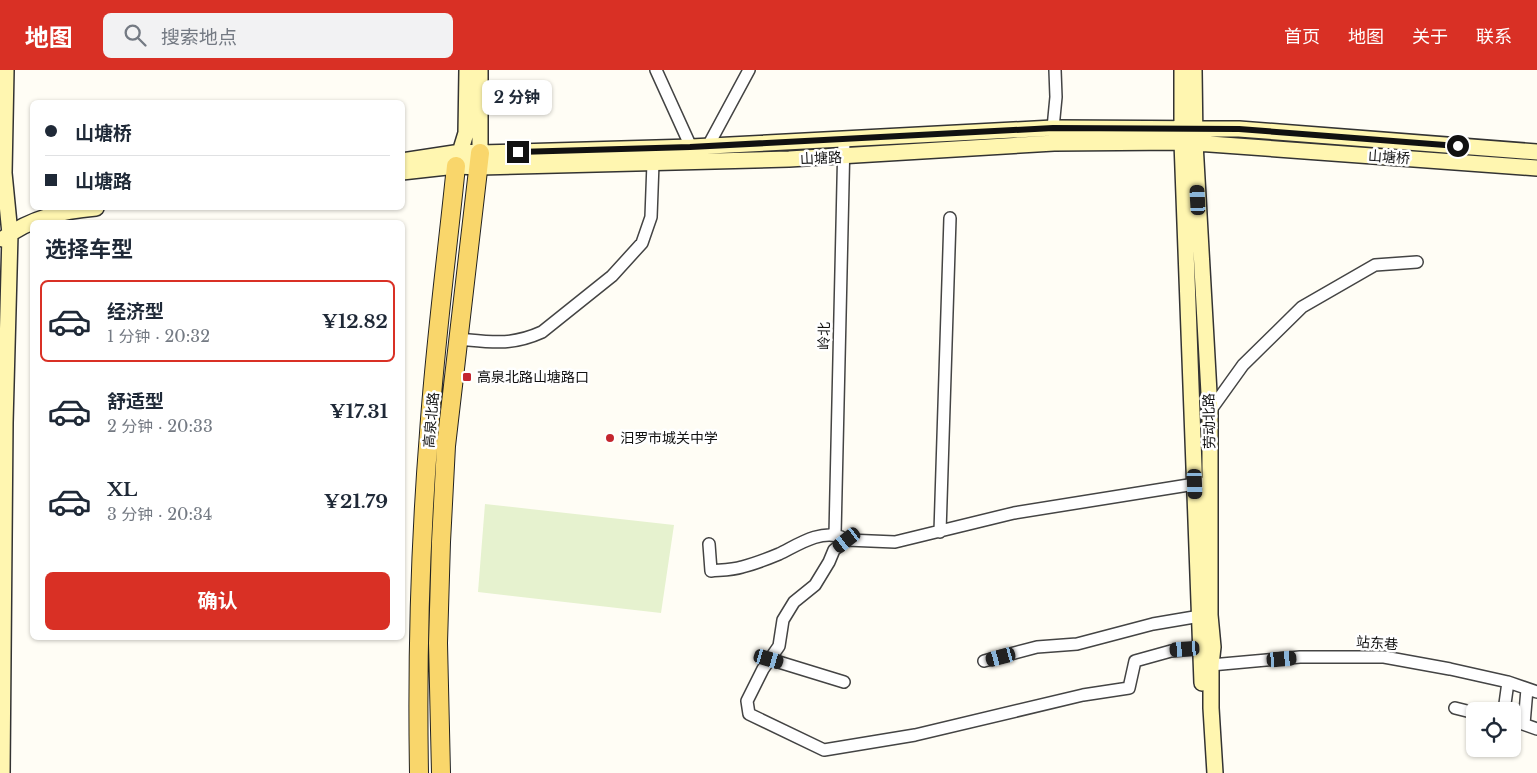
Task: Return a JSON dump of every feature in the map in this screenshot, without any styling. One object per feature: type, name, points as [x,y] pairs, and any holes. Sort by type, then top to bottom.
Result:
[{"type":"main road","name":"高泉北路","points":[[420,773],[418,695],[420,602],[429,433],[459,159]]},
{"type":"main road","name":"高泉北路","points":[[441,773],[438,643],[446,446],[480,160]]},
{"type":"street","points":[[2,773],[6,70]]},
{"type":"street","name":"高泉北路","points":[[459,159],[466,133],[467,70]]},
{"type":"street","name":"高泉北路","points":[[480,70],[480,160]]},
{"type":"street","points":[[656,70],[690,147]]},
{"type":"street","points":[[708,146],[749,70]]},
{"type":"street","points":[[1053,128],[1056,70]]},
{"type":"street","name":"劳动北路","points":[[1182,70],[1189,135],[1210,411],[1210,481],[1204,615]]},
{"type":"street","name":"劳动北路","points":[[1194,70],[1189,135],[1195,484],[1206,648],[1206,773]]},
{"type":"street","name":"山塘路","points":[[480,160],[1053,128],[1189,135],[1240,146]]},
{"type":"street","name":"山塘路","points":[[405,161],[459,159],[652,163],[842,157],[1189,135],[1239,129]]},
{"type":"street","name":"山塘桥","points":[[1239,129],[1537,152]]},
{"type":"street","name":"岭北","points":[[835,535],[842,157],[844,139]]},
{"type":"street","name":"山塘桥","points":[[1240,146],[1537,168]]},
{"type":"street","name":"山塘路","points":[[405,171],[459,159]]},
{"type":"street","points":[[459,339],[504,343],[530,337],[542,332],[612,276],[642,243],[651,217],[652,163]]},
{"type":"street","points":[[5,234],[38,214],[53,210]]},
{"type":"street","points":[[36,220],[77,210]]},
{"type":"street","points":[[940,532],[950,218]]},
{"type":"street","points":[[5,234],[30,223]]},
{"type":"street","points":[[1210,411],[1243,365],[1302,307],[1375,265],[1417,262]]},
{"type":"street","points":[[709,544],[711,571],[741,568],[815,538],[835,535],[847,540],[895,542],[1014,513],[1210,481]]},
{"type":"street","points":[[847,540],[834,550],[815,585],[794,602],[784,620],[779,646],[769,659],[746,701],[749,714],[824,750],[915,735],[1083,695],[1129,688],[1135,661],[1171,650],[1206,648]]},
{"type":"street","points":[[984,661],[1037,647],[1077,644],[1153,624],[1204,615]]},
{"type":"street","name":"劳动北路","points":[[1206,648],[1211,665],[1211,708],[1215,773]]},
{"type":"street","name":"站东巷","points":[[1211,665],[1300,657],[1384,657],[1508,682],[1532,691]]},
{"type":"street","points":[[769,659],[844,682]]},
{"type":"street","points":[[1505,702],[1508,682]]},
{"type":"street","points":[[1521,715],[1532,691]]},
{"type":"street","points":[[1455,708],[1466,710]]},
{"type":"street","points":[[1521,723],[1537,729]]},
{"type":"green space","points":[[485,504],[674,525],[661,613],[478,592]]},
{"type":"place","name":"高泉北路山塘路口","points":[[467,377]]},
{"type":"place","name":"汨罗市城关中学","points":[[610,438]]},
{"type":"route","points":[[518,152],[690,147],[1053,128],[1239,129],[1458,146]]}]
